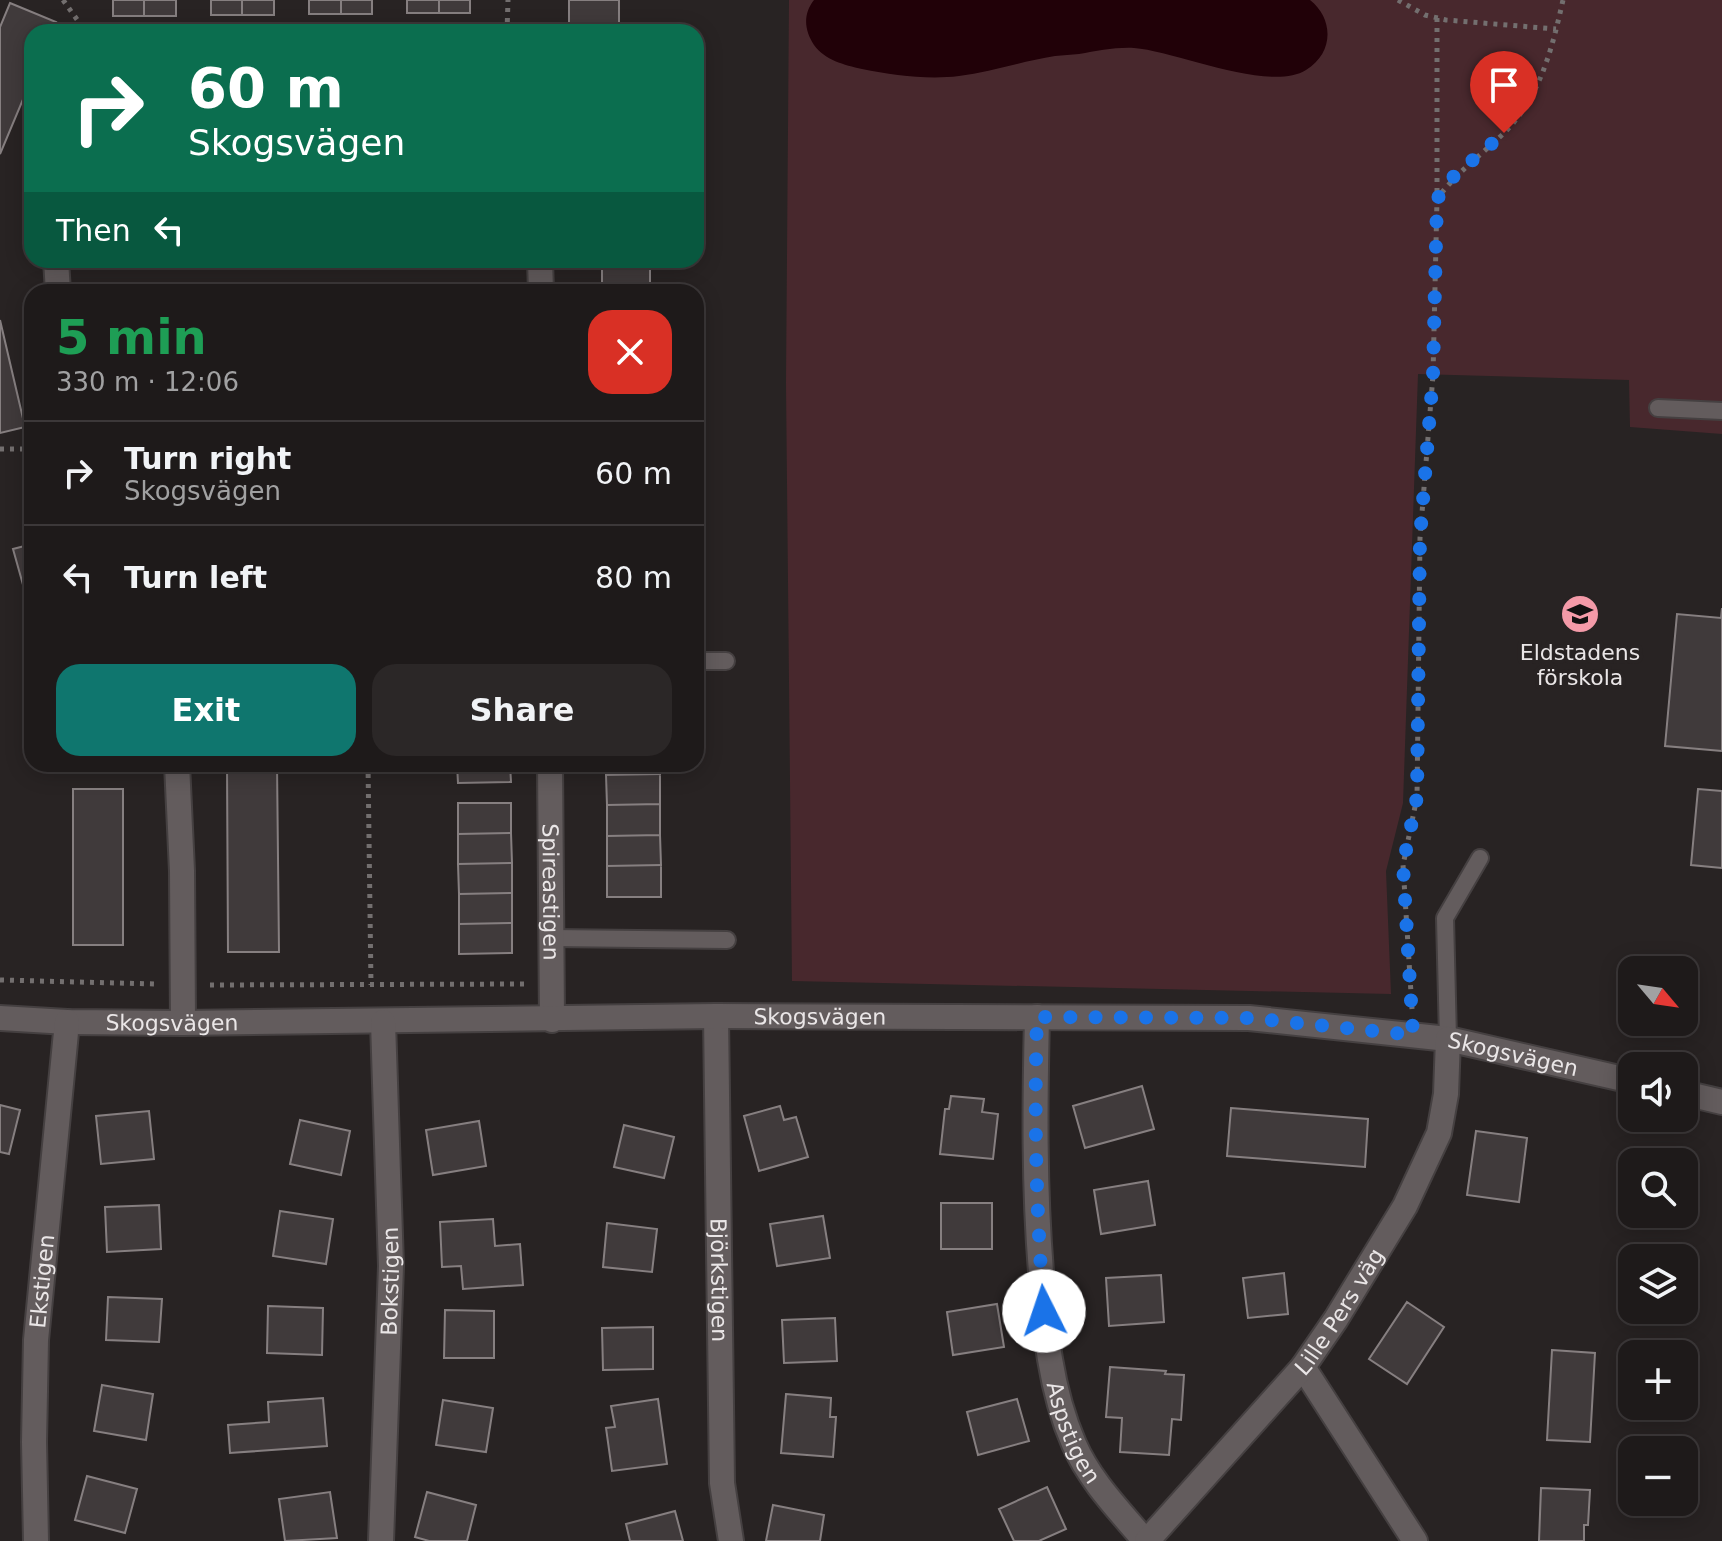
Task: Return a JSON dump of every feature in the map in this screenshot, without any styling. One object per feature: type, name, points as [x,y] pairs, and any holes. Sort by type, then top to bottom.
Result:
[{"type":"street","points":[[177,772],[183,1023]]},
{"type":"street","name":"Spireastigen","points":[[550,772],[552,1020]]},
{"type":"street","name":"Skogsvägen","points":[[0,1018],[183,1023],[716,1016],[1249,1018],[1448,1039],[1618,1078]]},
{"type":"street","name":"Björkstigen","points":[[716,1016],[722,1483],[731,1541]]},
{"type":"street","name":"Aspstigen","points":[[1037,1017],[1034,1122],[1037,1230],[1044,1311],[1058,1400],[1074,1445],[1094,1481],[1146,1541]]},
{"type":"street","name":"Ekstigen","points":[[36,1541],[36,1340],[67,1022]]},
{"type":"street","name":"Bokstigen","points":[[381,1541],[391,1266],[383,1022]]},
{"type":"street","name":"Lille Pers väg","points":[[1146,1541],[1303,1367],[1405,1206],[1439,1133],[1446,1094],[1448,1039]]},
{"type":"street","points":[[1698,1096],[1722,1102]]},
{"type":"street","points":[[1303,1367],[1415,1541]]},
{"type":"lane","points":[[1658,408],[1722,411]]},
{"type":"lane","points":[[704,661],[726,661]]},
{"type":"lane","points":[[1448,1039],[1445,918],[1480,858]]},
{"type":"lane","points":[[552,938],[727,940]]},
{"type":"path","points":[[63,0],[80,24]]},
{"type":"path","points":[[507,24],[508,0]]},
{"type":"path","points":[[1398,0],[1437,18],[1556,29]]},
{"type":"path","points":[[1437,199],[1452,178],[1504,133],[1525,108],[1543,76],[1563,0]]},
{"type":"path","points":[[1413,1035],[1403,865],[1417,797],[1420,538],[1433,375],[1437,18]]},
{"type":"path","points":[[0,449],[24,449]]},
{"type":"path","points":[[368,772],[371,985]]},
{"type":"path","points":[[0,980],[183,985],[553,984]]},
{"type":"shaded area","points":[[789,0],[1722,0],[1722,434],[1630,427],[1629,380],[1418,374],[1403,803],[1386,871],[1391,994],[792,981],[786,383]]},
{"type":"shaded area","points":[[814,0],[1310,0],[1323,17],[1328,36],[1322,55],[1315,63],[1290,76],[1246,74],[1152,51],[1127,48],[1055,56],[959,76],[922,77],[862,69],[824,55],[808,34],[807,16]]},
{"type":"building","points":[[113,0],[144,0],[144,16],[113,16]]},
{"type":"building","points":[[144,0],[176,0],[176,16],[144,16]]},
{"type":"building","points":[[211,0],[242,0],[242,15],[211,15]]},
{"type":"building","points":[[242,0],[274,0],[274,15],[242,15]]},
{"type":"building","points":[[309,0],[341,0],[341,14],[309,14]]},
{"type":"building","points":[[341,0],[372,0],[372,14],[341,14]]},
{"type":"building","points":[[407,0],[439,0],[439,13],[407,13]]},
{"type":"building","points":[[439,0],[470,0],[470,13],[439,13]]},
{"type":"building","points":[[569,0],[619,0],[619,24],[569,24]]},
{"type":"building","points":[[10,3],[56,22],[24,24],[24,97],[0,154],[0,27]]},
{"type":"building","points":[[602,268],[650,268],[650,284],[602,284]]},
{"type":"building","points":[[0,320],[24,427],[0,433]]},
{"type":"building","points":[[24,546],[24,588],[13,549]]},
{"type":"building","points":[[1722,608],[1722,751],[1665,746],[1677,614],[1721,618]]},
{"type":"building","points":[[227,772],[277,772],[279,952],[228,952]]},
{"type":"building","points":[[457,772],[510,772],[511,782],[458,783]]},
{"type":"building","points":[[606,772],[660,774],[606,775]]},
{"type":"building","points":[[660,774],[660,804],[607,805],[606,775]]},
{"type":"building","points":[[73,789],[123,789],[123,945],[73,945]]},
{"type":"building","points":[[1698,789],[1722,791],[1722,868],[1691,865]]},
{"type":"building","points":[[458,803],[511,803],[511,833],[458,834]]},
{"type":"building","points":[[660,804],[660,835],[607,836],[607,805]]},
{"type":"building","points":[[511,833],[512,863],[458,864],[458,834]]},
{"type":"building","points":[[660,835],[661,865],[607,866],[607,836]]},
{"type":"building","points":[[512,863],[512,893],[459,894],[458,864]]},
{"type":"building","points":[[661,865],[661,897],[607,897],[607,866]]},
{"type":"building","points":[[512,893],[512,923],[459,924],[459,894]]},
{"type":"building","points":[[512,923],[512,953],[459,954],[459,924]]},
{"type":"building","points":[[1142,1086],[1154,1129],[1085,1148],[1073,1106]]},
{"type":"building","points":[[951,1096],[984,1099],[982,1112],[998,1114],[993,1159],[940,1154],[945,1109],[949,1109]]},
{"type":"building","points":[[0,1105],[20,1110],[9,1154],[0,1152]]},
{"type":"building","points":[[780,1106],[784,1120],[796,1117],[808,1157],[759,1171],[744,1116]]},
{"type":"building","points":[[1231,1108],[1368,1119],[1365,1167],[1227,1156]]},
{"type":"building","points":[[149,1111],[154,1159],[101,1164],[96,1116]]},
{"type":"building","points":[[300,1120],[350,1131],[341,1175],[290,1164]]},
{"type":"building","points":[[479,1121],[486,1166],[433,1175],[426,1130]]},
{"type":"building","points":[[624,1125],[674,1137],[664,1178],[614,1167]]},
{"type":"building","points":[[1476,1131],[1527,1138],[1519,1202],[1467,1195]]},
{"type":"building","points":[[1148,1181],[1155,1225],[1101,1234],[1094,1190]]},
{"type":"building","points":[[941,1203],[992,1203],[992,1249],[941,1249]]},
{"type":"building","points":[[159,1205],[161,1249],[107,1252],[105,1207]]},
{"type":"building","points":[[280,1211],[333,1219],[326,1264],[273,1256]]},
{"type":"building","points":[[823,1216],[830,1258],[777,1266],[770,1224]]},
{"type":"building","points":[[493,1219],[495,1246],[520,1244],[523,1285],[463,1289],[461,1266],[442,1267],[440,1222]]},
{"type":"building","points":[[607,1223],[657,1229],[652,1272],[603,1267]]},
{"type":"building","points":[[1284,1273],[1288,1314],[1248,1318],[1243,1278]]},
{"type":"building","points":[[1161,1275],[1164,1322],[1109,1326],[1106,1278]]},
{"type":"building","points":[[108,1297],[162,1299],[159,1342],[106,1340]]},
{"type":"building","points":[[1407,1302],[1444,1327],[1407,1384],[1369,1359]]},
{"type":"building","points":[[997,1304],[1004,1347],[953,1355],[947,1312]]},
{"type":"building","points":[[268,1306],[323,1308],[322,1355],[267,1353]]},
{"type":"building","points":[[445,1310],[494,1311],[494,1358],[444,1358]]},
{"type":"building","points":[[835,1318],[837,1361],[784,1363],[782,1320]]},
{"type":"building","points":[[653,1327],[653,1369],[603,1370],[602,1328]]},
{"type":"building","points":[[1552,1350],[1595,1353],[1590,1442],[1547,1440]]},
{"type":"building","points":[[1110,1367],[1184,1375],[1181,1420],[1172,1419],[1169,1455],[1120,1452],[1122,1418],[1106,1417]]},
{"type":"building","points":[[102,1385],[153,1394],[146,1440],[94,1431]]},
{"type":"building","points":[[786,1394],[831,1398],[830,1417],[836,1417],[833,1457],[781,1453]]},
{"type":"building","points":[[323,1398],[327,1446],[230,1453],[228,1425],[269,1422],[268,1402]]},
{"type":"building","points":[[658,1399],[667,1464],[612,1471],[606,1428],[615,1427],[611,1406]]},
{"type":"building","points":[[1017,1399],[1029,1441],[978,1455],[967,1412]]},
{"type":"building","points":[[443,1400],[493,1408],[486,1452],[436,1445]]},
{"type":"building","points":[[87,1476],[137,1489],[125,1533],[75,1520]]},
{"type":"building","points":[[1047,1487],[1066,1529],[1039,1541],[1014,1541],[999,1509]]},
{"type":"building","points":[[1541,1488],[1590,1490],[1584,1541],[1539,1541]]},
{"type":"building","points":[[330,1492],[337,1538],[285,1541],[279,1499]]},
{"type":"building","points":[[427,1492],[476,1505],[467,1541],[429,1541],[415,1537]]},
{"type":"building","points":[[773,1505],[824,1515],[820,1541],[766,1541]]},
{"type":"building","points":[[675,1511],[683,1541],[630,1541],[626,1524]]},
{"type":"place","name":"Eldstadens förskola","points":[[1580,614]]},
{"type":"route","points":[[1044,1311],[1037,1230],[1034,1122],[1037,1017],[1249,1018],[1413,1035],[1403,865],[1417,797],[1420,538],[1433,375],[1437,199],[1452,178],[1504,133]]}]
